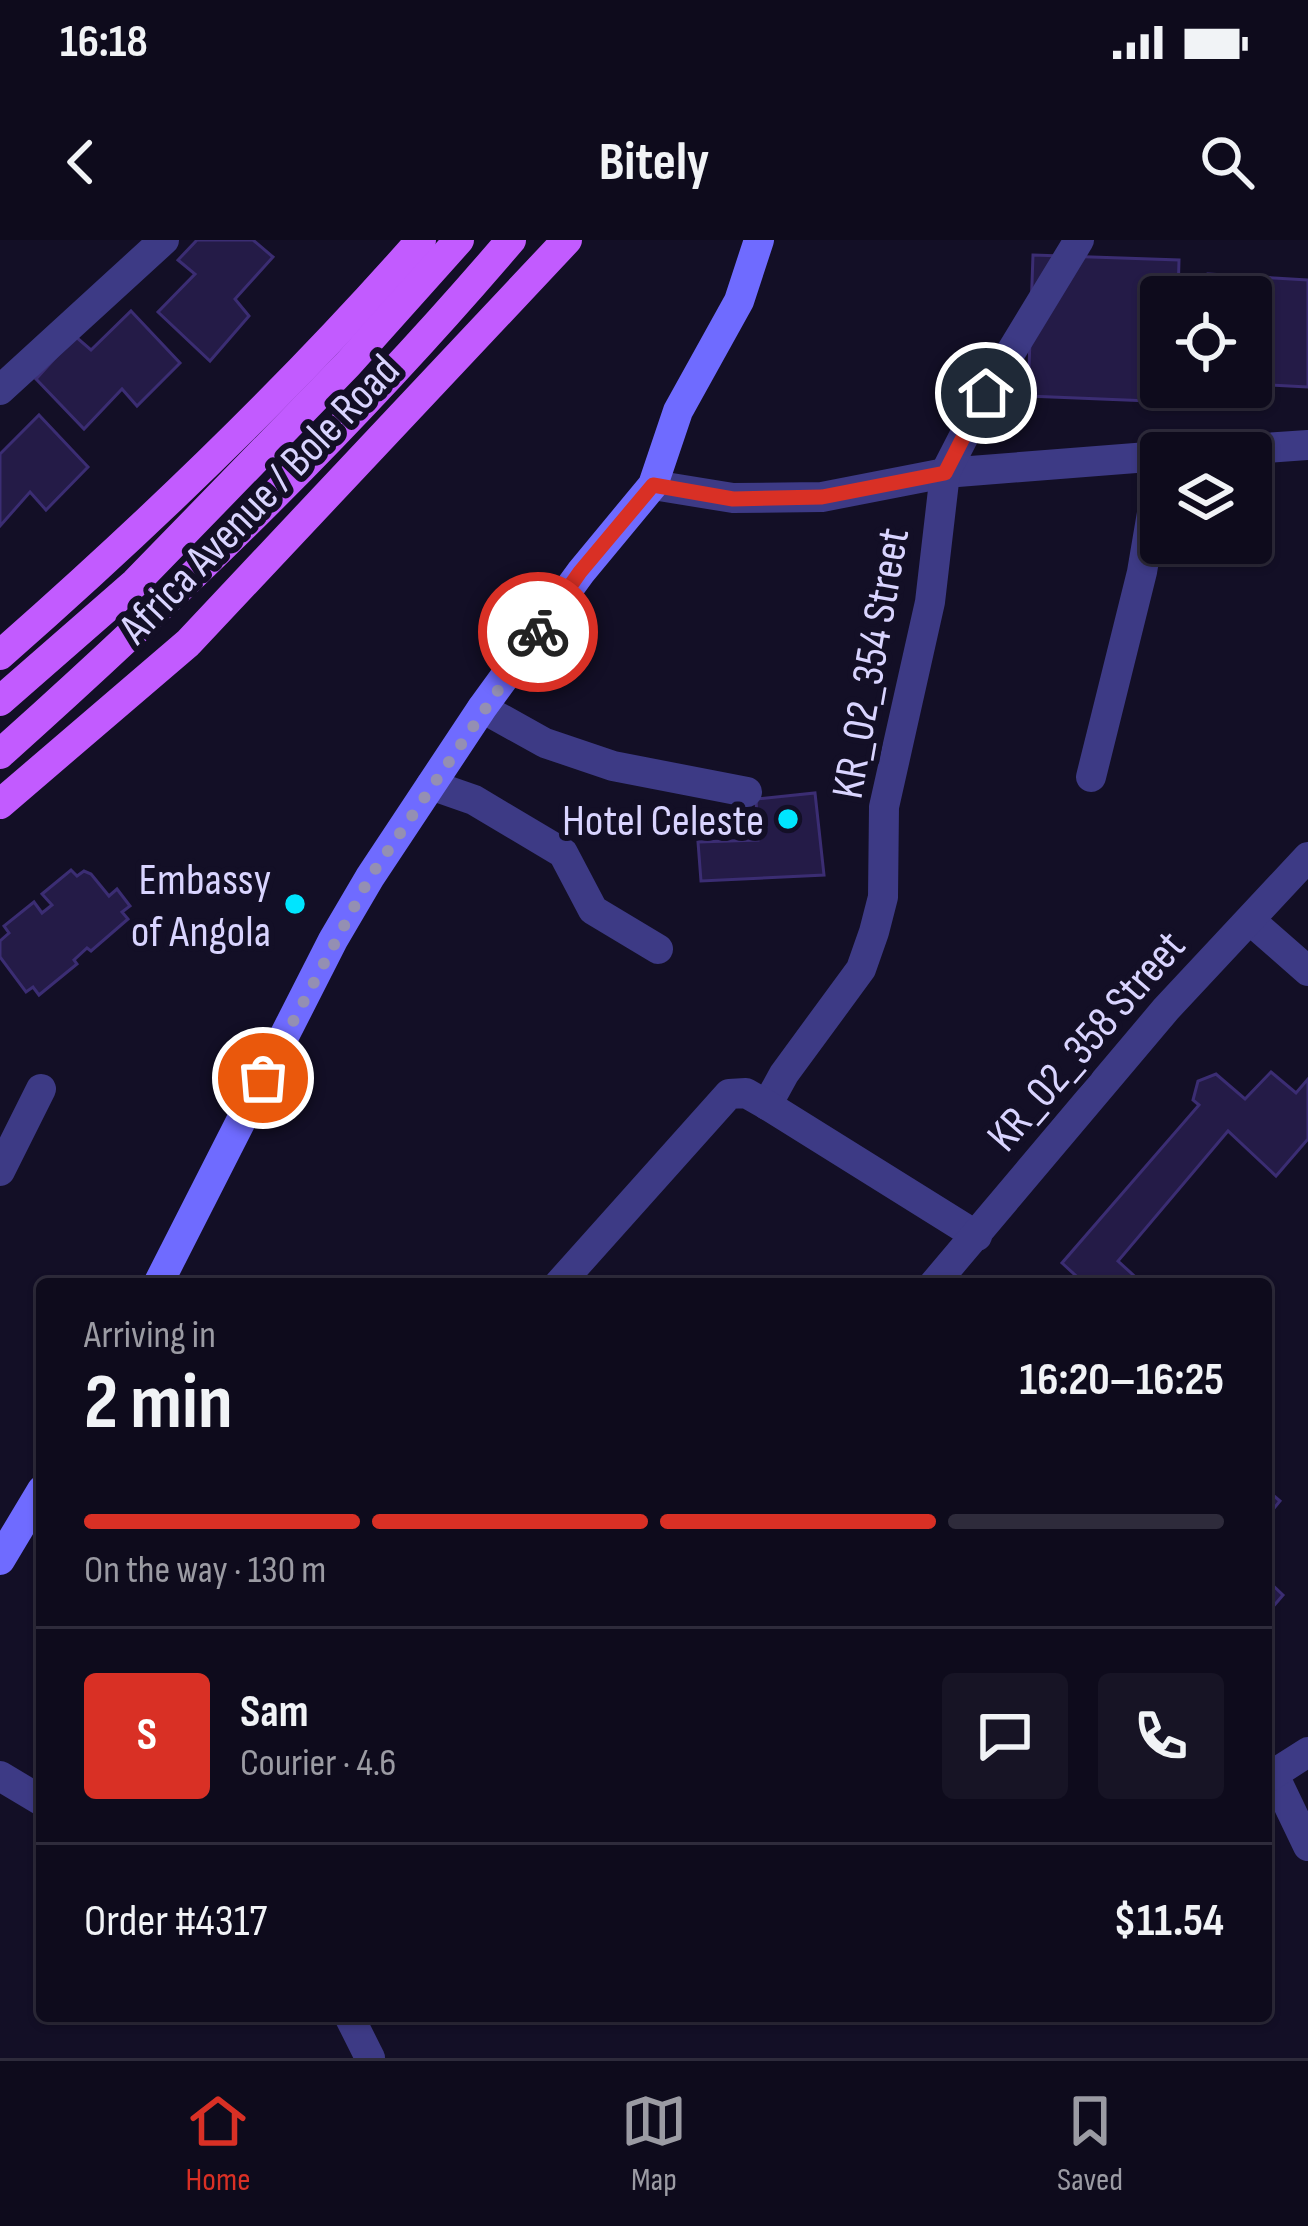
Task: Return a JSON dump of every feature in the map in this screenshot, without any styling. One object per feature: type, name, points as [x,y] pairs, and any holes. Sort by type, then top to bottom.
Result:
[{"type":"main road","name":"Africa Avenue / Bole Road","points":[[0,655],[145,528],[256,419],[421,240]]},
{"type":"main road","name":"Africa Avenue / Bole Road","points":[[0,701],[150,568],[348,364],[459,240]]},
{"type":"main road","name":"Africa Avenue / Bole Road","points":[[0,754],[210,561],[371,398],[512,240]]},
{"type":"main road","name":"Africa Avenue / Bole Road","points":[[0,804],[188,643],[567,240]]},
{"type":"street","points":[[0,390],[164,240]]},
{"type":"street","points":[[161,1278],[333,940],[482,708],[580,572],[653,485],[678,411],[739,301],[759,240]]},
{"type":"street","name":"KR_02_354 Street","points":[[766,1105],[861,969],[874,932],[883,897],[884,806],[927,620],[945,473],[986,393],[1079,240]]},
{"type":"street","points":[[1272,448],[1308,445]]},
{"type":"street","points":[[653,485],[733,499],[822,497],[945,473],[1140,459]]},
{"type":"street","points":[[1091,777],[1143,564]]},
{"type":"street","points":[[482,708],[544,743],[613,766],[747,792]]},
{"type":"street","points":[[431,785],[474,800],[563,854],[593,910],[658,949]]},
{"type":"street","name":"KR_02_358 Street","points":[[939,1278],[1122,1060],[1308,857]]},
{"type":"street","points":[[1251,921],[1308,971]]},
{"type":"street","points":[[0,1171],[41,1089]]},
{"type":"street","points":[[564,1278],[729,1094],[746,1094],[766,1105],[977,1236]]},
{"type":"street","points":[[0,1561],[36,1504]]},
{"type":"street","points":[[1272,1776],[1308,1752]]},
{"type":"street","points":[[0,1776],[36,1797]]},
{"type":"street","points":[[1272,1781],[1308,1846]]},
{"type":"street","points":[[352,2022],[370,2058]]},
{"type":"building","points":[[197,240],[253,240],[273,257],[235,299],[249,316],[210,361],[158,312],[195,274],[178,260]]},
{"type":"building","points":[[1033,255],[1179,260],[1179,276],[1140,276],[1140,401],[1028,396]]},
{"type":"building","points":[[1272,278],[1308,280],[1308,387],[1272,385]]},
{"type":"building","points":[[131,311],[180,363],[137,406],[122,389],[84,429],[36,379],[75,336],[91,350]]},
{"type":"building","points":[[39,415],[88,467],[46,510],[30,492],[0,526],[0,454]]},
{"type":"building","name":"Hotel Celeste","points":[[815,793],[824,875],[701,881],[698,842],[758,840],[756,799]]},
{"type":"building","points":[[71,870],[77,876],[84,871],[91,874],[109,896],[117,889],[130,906],[122,912],[128,919],[91,951],[87,948],[74,960],[77,964],[39,995],[33,987],[26,992],[0,957],[0,941],[9,933],[4,926],[34,902],[42,913],[52,905],[42,894]]},
{"type":"building","points":[[1271,1072],[1296,1093],[1308,1079],[1308,1139],[1276,1176],[1228,1131],[1118,1261],[1136,1278],[1078,1278],[1062,1263],[1199,1105],[1193,1100],[1198,1081],[1216,1074],[1245,1099]]},
{"type":"building","points":[[1272,1585],[1283,1595],[1272,1608]]},
{"type":"way so far","points":[[263,1078],[370,877],[538,632]]},
{"type":"place","name":"Hotel Celeste","points":[[788,819]]},
{"type":"place","name":"Embassy of Angola","points":[[295,904]]},
{"type":"route","points":[[538,632],[580,572],[653,485],[733,499],[822,497],[945,473],[986,393]]}]
